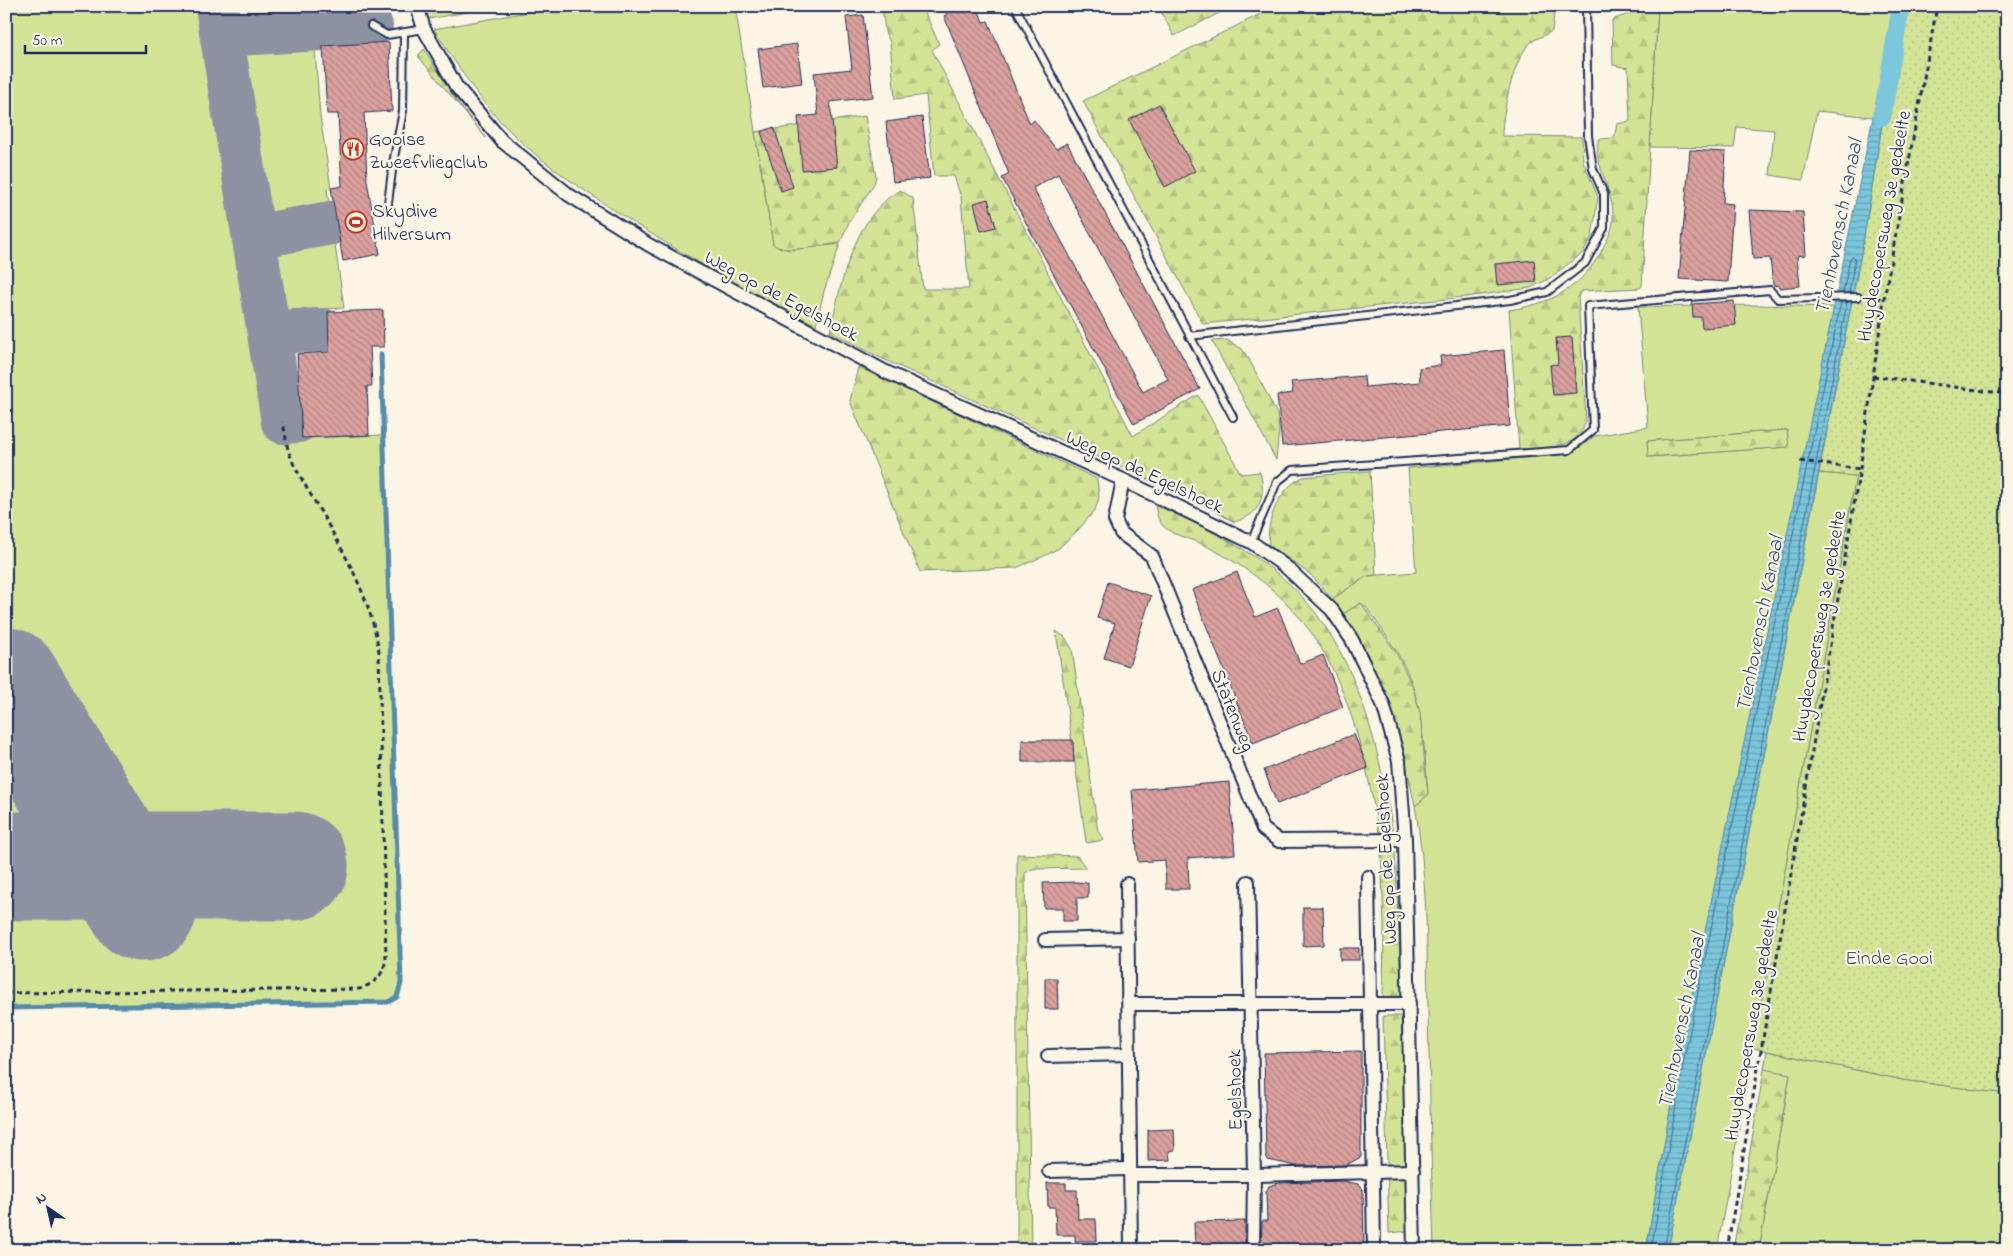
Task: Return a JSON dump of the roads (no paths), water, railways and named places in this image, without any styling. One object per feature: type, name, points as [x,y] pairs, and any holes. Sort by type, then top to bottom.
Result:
[{"type":"street","name":"Weg op de Egelshoek","points":[[417,6],[424,29],[456,86],[502,141],[569,195],[649,245],[886,372],[1123,480],[1251,542],[1286,567],[1332,610],[1352,640],[1383,704],[1399,761],[1405,840],[1414,1250]]},
{"type":"street","name":"Statenweg","points":[[1123,480],[1115,520],[1121,533],[1152,556],[1263,829],[1279,841],[1405,840]]},
{"type":"street","points":[[1368,877],[1374,1250]]},
{"type":"street","name":"Egelshoek","points":[[1248,882],[1254,1175],[1253,1250]]},
{"type":"street","points":[[1128,884],[1131,1250]]},
{"type":"street","points":[[1045,940],[1128,938]]},
{"type":"street","points":[[1129,1004],[1409,1004]]},
{"type":"street","points":[[1048,1056],[1129,1054]]},
{"type":"street","points":[[1049,1171],[1254,1175],[1413,1171]]},
{"type":"lane","points":[[1015,6],[1233,417]]},
{"type":"lane","points":[[1189,336],[1510,300],[1547,292],[1585,263],[1604,228],[1604,194],[1592,169],[1588,136],[1586,6]]},
{"type":"lane","points":[[371,26],[387,35],[424,29]]},
{"type":"lane","points":[[387,210],[393,163],[403,111],[404,33]]},
{"type":"lane","points":[[1251,542],[1277,482],[1292,470],[1569,450],[1593,430],[1588,306],[1770,290],[1778,299],[1858,297]]},
{"type":"water","points":[[1901,6],[1863,243],[1668,1250],[1646,1250],[1679,1058],[1896,7]]},
{"type":"waterway","name":"Tienhovensch Kanaal","points":[[1882,117],[1901,6]]},
{"type":"waterway","points":[[6,1008],[388,1002],[397,997],[401,983],[381,354]]},
{"type":"place","name":"Gooise Zweefvliegclub","points":[[353,149]]},
{"type":"place","name":"Skydive Hilversum","points":[[356,222]]},
{"type":"park label","name":"Einde Gooi","points":[[1889,957]]}]
